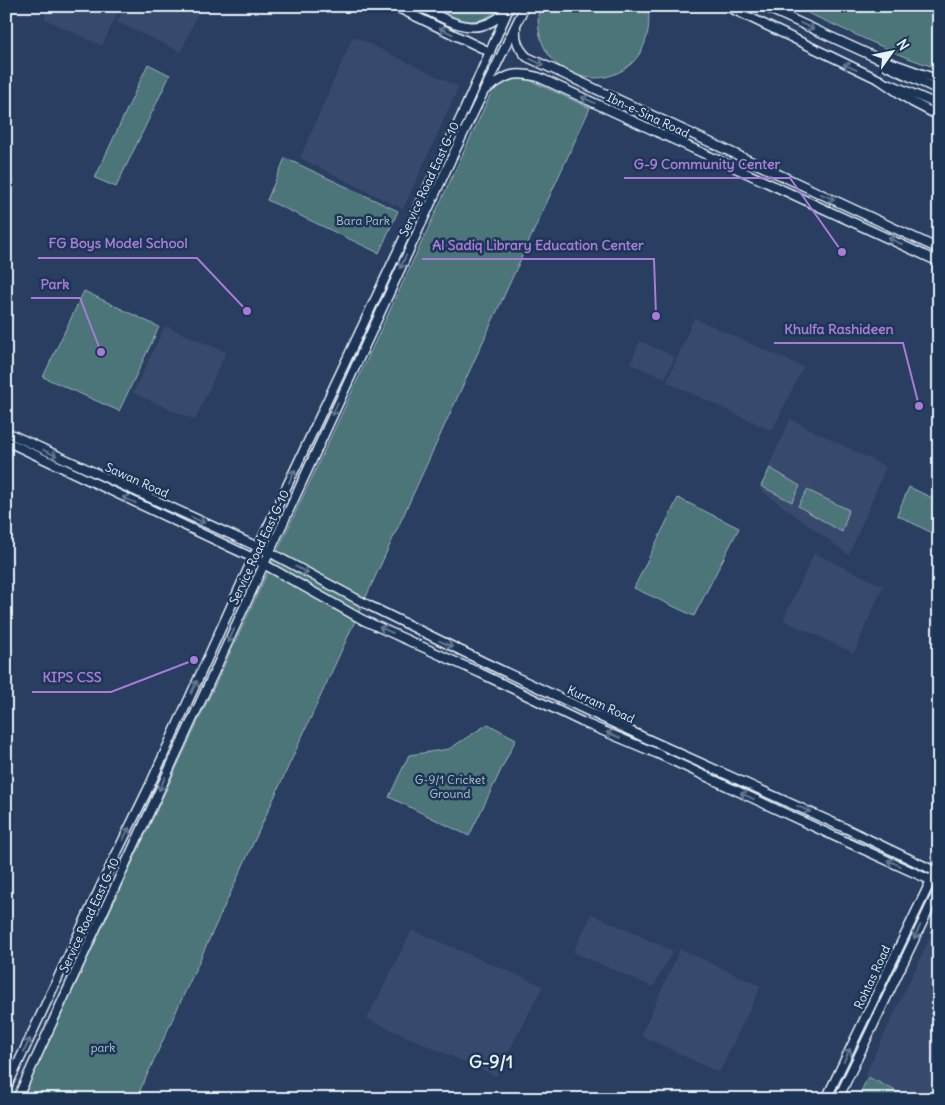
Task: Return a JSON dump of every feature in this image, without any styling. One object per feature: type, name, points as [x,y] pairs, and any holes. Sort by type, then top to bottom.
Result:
[{"type":"main road","points":[[394,6],[490,52]]},
{"type":"main road","points":[[418,6],[460,25],[471,27],[489,25],[510,6]]},
{"type":"main road","name":"Service Road East G-10","points":[[6,1089],[149,787],[252,558],[510,6]]},
{"type":"main road","name":"Service Road East G-10","points":[[17,1099],[269,552],[525,6]]},
{"type":"main road","points":[[726,6],[880,80],[899,86],[939,105]]},
{"type":"main road","points":[[763,6],[875,57],[939,80]]},
{"type":"main road","name":"Ibn-e-Sina Road","points":[[516,24],[517,42],[527,57],[939,249]]},
{"type":"main road","points":[[875,57],[884,65],[939,90]]},
{"type":"main road","name":"Ibn-e-Sina Road","points":[[484,91],[508,75],[527,74],[538,77],[939,262]]},
{"type":"main road","points":[[880,80],[912,102],[939,116]]},
{"type":"main road","name":"Sawan Road","points":[[6,432],[258,547]]},
{"type":"main road","name":"Sawan Road","points":[[6,441],[264,564]]},
{"type":"main road","name":"Kurram Road","points":[[258,547],[370,606],[484,662],[938,869]]},
{"type":"main road","name":"Kurram Road","points":[[264,564],[363,620],[939,884]]},
{"type":"main road","name":"Rohtas Road","points":[[826,1099],[931,879],[938,869]]},
{"type":"main road","name":"Rohtas Road","points":[[838,1099],[939,888]]},
{"type":"main road","points":[[84,921],[96,927]]},
{"type":"main road","points":[[868,1012],[877,1016]]},
{"type":"shaded area","points":[[44,6],[121,6],[102,46],[45,19]]},
{"type":"shaded area","points":[[125,6],[201,6],[181,52],[117,22]]},
{"type":"shaded area","points":[[353,36],[459,87],[403,209],[300,158]]},
{"type":"shaded area","points":[[694,318],[803,367],[772,431],[667,382]]},
{"type":"shaded area","points":[[165,326],[226,352],[195,420],[133,393]]},
{"type":"shaded area","points":[[640,341],[675,357],[665,378],[630,364]]},
{"type":"shaded area","points":[[790,419],[886,467],[849,555],[759,489]]},
{"type":"shaded area","points":[[814,553],[883,586],[854,653],[783,620]]},
{"type":"shaded area","points":[[592,914],[673,951],[653,987],[573,952]]},
{"type":"shaded area","points":[[939,919],[939,1099],[916,1099],[865,1075]]},
{"type":"shaded area","points":[[412,930],[543,986],[496,1076],[367,1019]]},
{"type":"shaded area","points":[[680,949],[761,986],[719,1073],[641,1035]]},
{"type":"green space","points":[[431,6],[500,6],[492,14],[475,21],[449,15]]},
{"type":"green space","points":[[539,6],[648,6],[647,38],[635,60],[616,74],[594,78],[571,73],[552,60],[540,37]]},
{"type":"green space","points":[[792,6],[939,6],[939,69],[905,57]]},
{"type":"green space","points":[[148,64],[170,75],[116,187],[95,178]]},
{"type":"green space","name":"park","points":[[527,79],[590,108],[136,1099],[22,1099],[494,87],[509,80]]},
{"type":"green space","name":"Bara Park","points":[[285,158],[398,211],[379,253],[267,200]]},
{"type":"green space","points":[[84,291],[159,327],[119,411],[43,377]]},
{"type":"green space","points":[[770,468],[800,486],[792,502],[761,486]]},
{"type":"green space","points":[[909,487],[939,501],[939,516],[930,532],[897,515]]},
{"type":"green space","points":[[807,490],[849,510],[842,532],[798,506]]},
{"type":"green space","points":[[678,498],[739,528],[694,616],[634,588]]},
{"type":"green space","name":"G-9/1 Cricket Ground","points":[[488,724],[516,739],[469,836],[389,797],[409,755],[449,749]]},
{"type":"green space","points":[[868,1077],[912,1099],[857,1099]]},
{"type":"place","name":"G-9 Community Center","points":[[842,252]]},
{"type":"place","name":"FG Boys Model School","points":[[247,311]]},
{"type":"place","name":"Al Sadiq Library Education Center","points":[[656,316]]},
{"type":"place","name":"Park","points":[[101,352]]},
{"type":"place","name":"Khulfa Rashideen","points":[[919,406]]},
{"type":"place","name":"KIPS CSS","points":[[194,660]]},
{"type":"district","name":"G-9/1","points":[[491,1061]]}]
